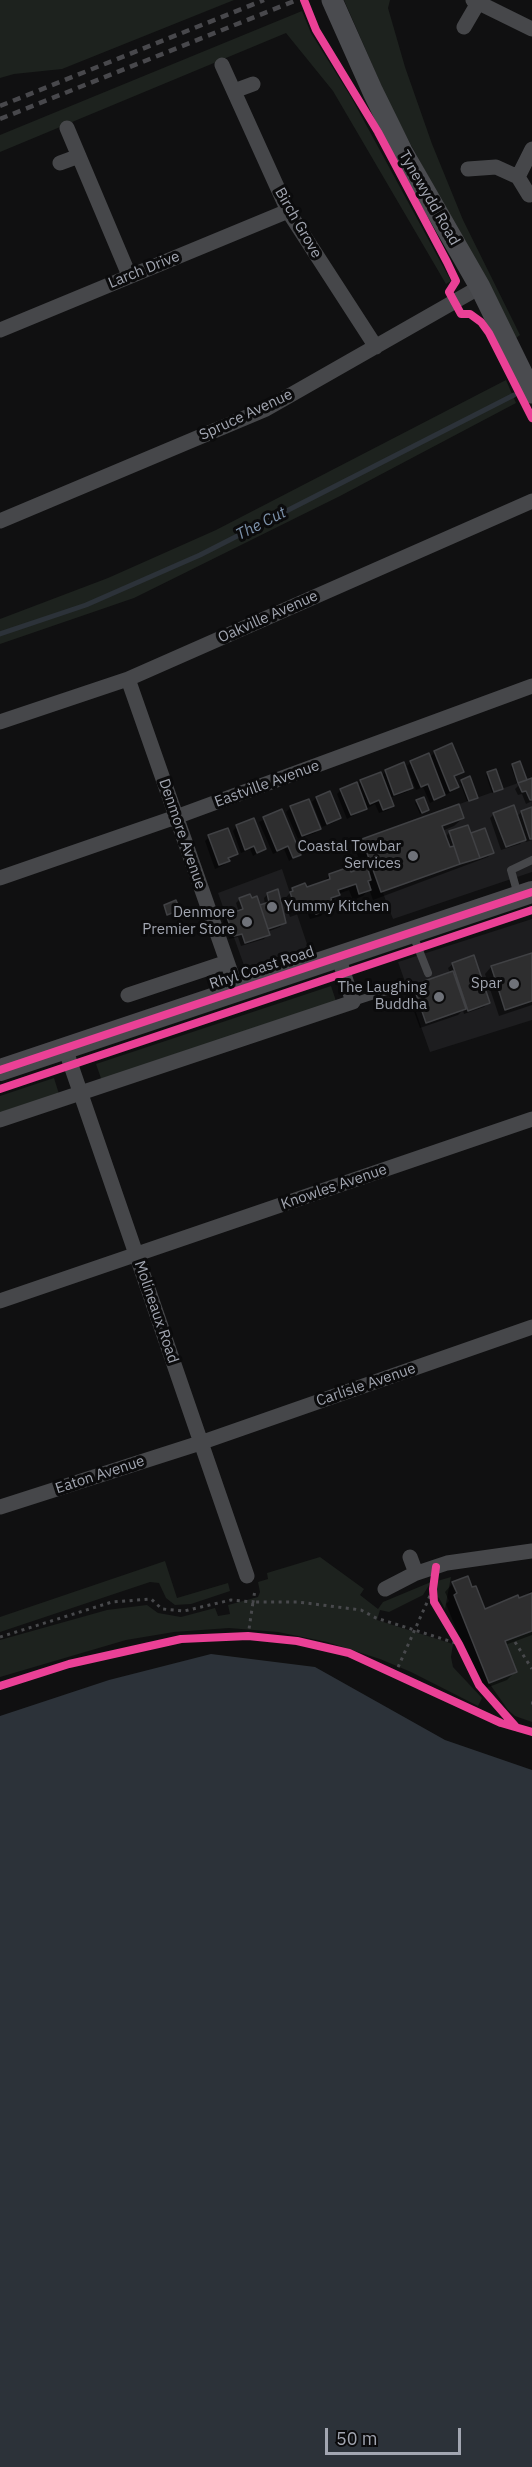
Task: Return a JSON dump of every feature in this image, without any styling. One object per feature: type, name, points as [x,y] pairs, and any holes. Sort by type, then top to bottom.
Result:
[{"type":"main road","name":"Rhyl Coast Road","points":[[0,1070],[525,894]]},
{"type":"street","name":"Tynewydd Road","points":[[332,0],[402,151],[480,287],[532,393]]},
{"type":"street","points":[[464,27],[476,1],[532,29]]},
{"type":"street","name":"Birch Grove","points":[[222,65],[288,211],[376,346]]},
{"type":"street","points":[[234,91],[253,84]]},
{"type":"street","points":[[67,128],[129,275]]},
{"type":"street","points":[[518,177],[532,150]]},
{"type":"street","points":[[60,163],[79,156]]},
{"type":"street","points":[[468,169],[496,167],[518,177],[529,195]]},
{"type":"street","name":"Larch Drive","points":[[0,330],[288,211]]},
{"type":"street","name":"Spruce Avenue","points":[[0,520],[266,409],[480,287]]},
{"type":"street","name":"Oakville Avenue","points":[[0,722],[128,679],[532,501]]},
{"type":"street","name":"Denmore Avenue","points":[[128,679],[237,990]]},
{"type":"street","name":"Eastville Avenue","points":[[0,878],[177,817],[532,686]]},
{"type":"street","points":[[0,1120],[353,1002],[338,956]]},
{"type":"street","points":[[128,995],[227,962]]},
{"type":"street","name":"Molineaux Road","points":[[65,1048],[247,1576]]},
{"type":"street","name":"Knowles Avenue","points":[[0,1300],[532,1119]]},
{"type":"street","name":"Carlisle Avenue","points":[[200,1443],[532,1327]]},
{"type":"street","name":"Eaton Avenue","points":[[0,1507],[200,1443]]},
{"type":"street","points":[[386,1588],[416,1573],[436,1567],[532,1551]]},
{"type":"street","points":[[410,1557],[416,1573]]},
{"type":"lane","points":[[525,894],[511,870],[532,860]]},
{"type":"lane","points":[[412,932],[428,972]]},
{"type":"lane","points":[[353,1002],[402,986]]},
{"type":"path","points":[[434,1602],[436,1567]]},
{"type":"path","points":[[395,1674],[433,1589]]},
{"type":"path","points":[[0,1637],[112,1602],[151,1599],[162,1609],[184,1611],[231,1600],[298,1602],[361,1610],[376,1618],[459,1644]]},
{"type":"path","points":[[248,1636],[253,1602]]},
{"type":"path","points":[[453,1635],[464,1654]]},
{"type":"path","points":[[237,1637],[258,1637]]},
{"type":"path","points":[[515,1642],[532,1670]]},
{"type":"path","points":[[386,1670],[406,1679]]},
{"type":"shaded area","points":[[0,0],[234,0],[62,69],[14,74],[0,78]]},
{"type":"shaded area","points":[[344,0],[390,0],[388,8],[405,67],[432,144],[463,220],[520,335],[516,338],[392,110]]},
{"type":"shaded area","points":[[302,11],[311,33],[351,97],[451,281],[446,284],[333,91],[286,33],[0,152],[0,135]]},
{"type":"shaded area","points":[[506,380],[516,403],[340,496],[134,598],[0,644],[0,619],[108,578],[216,530]]},
{"type":"shaded area","points":[[532,778],[532,872],[393,919],[362,839]]},
{"type":"shaded area","points":[[282,869],[308,947],[245,968],[218,893]]},
{"type":"shaded area","points":[[532,919],[532,1020],[430,1052],[398,962]]},
{"type":"shaded area","points":[[331,986],[336,1001],[102,1081],[96,1064]]},
{"type":"shaded area","points":[[54,1078],[59,1094],[0,1114],[0,1096]]},
{"type":"shaded area","points":[[320,1557],[364,1589],[360,1595],[378,1609],[383,1602],[431,1582],[423,1595],[389,1612],[380,1610],[377,1620],[453,1644],[451,1657],[453,1667],[482,1698],[478,1706],[411,1672],[380,1659],[327,1642],[278,1632],[229,1628],[174,1632],[126,1640],[0,1677],[0,1640],[107,1610],[147,1605],[158,1613],[181,1617],[215,1608],[218,1616],[230,1614],[228,1605],[258,1597],[260,1592],[258,1582],[268,1579],[267,1573]]},
{"type":"shaded area","points":[[165,1561],[177,1598],[228,1583],[230,1591],[191,1604],[175,1605],[166,1598],[159,1583],[150,1582],[0,1632],[0,1617]]},
{"type":"shaded area","points":[[451,1577],[445,1609],[439,1598],[434,1595],[437,1581]]},
{"type":"shaded area","points":[[532,1631],[532,1722],[515,1716],[508,1710],[489,1683],[517,1672],[505,1641]]},
{"type":"shaded area","points":[[211,1654],[315,1667],[445,1740],[532,1770],[532,2467],[0,2467],[0,1716],[109,1680]]},
{"type":"building","points":[[452,743],[464,772],[454,776],[459,787],[450,791],[434,751]]},
{"type":"building","points":[[429,753],[445,795],[434,800],[428,784],[421,787],[410,761]]},
{"type":"building","points":[[520,761],[527,780],[518,783],[512,764]]},
{"type":"building","points":[[404,762],[413,788],[394,795],[385,770]]},
{"type":"building","points":[[496,769],[503,789],[494,792],[487,772]]},
{"type":"building","points":[[381,772],[394,806],[383,810],[379,800],[370,804],[360,780]]},
{"type":"building","points":[[470,776],[478,798],[469,801],[461,780]]},
{"type":"building","points":[[532,778],[532,800],[530,800],[526,791],[522,792],[518,783]]},
{"type":"building","points":[[357,782],[367,809],[351,815],[340,789]]},
{"type":"building","points":[[330,791],[341,818],[327,824],[316,797]]},
{"type":"building","points":[[424,797],[429,810],[422,813],[416,800]]},
{"type":"building","points":[[309,799],[321,829],[302,836],[290,806]]},
{"type":"building","name":"Coastal Towbar Services","points":[[459,804],[464,818],[442,826],[450,847],[454,846],[460,864],[381,892],[362,839]]},
{"type":"building","points":[[514,805],[526,840],[506,847],[493,813]]},
{"type":"building","points":[[532,807],[532,839],[530,839],[521,811]]},
{"type":"building","points":[[282,809],[301,855],[293,858],[288,846],[277,851],[263,817]]},
{"type":"building","points":[[254,818],[266,849],[257,853],[254,846],[245,850],[236,825]]},
{"type":"building","points":[[468,825],[480,858],[460,864],[449,831]]},
{"type":"building","points":[[228,828],[238,854],[228,858],[230,861],[219,865],[208,835]]},
{"type":"building","points":[[485,828],[494,853],[480,858],[471,833]]},
{"type":"building","points":[[367,866],[371,890],[359,894],[356,884],[338,890],[340,895],[331,898],[332,903],[327,904],[329,910],[316,914],[313,905],[296,911],[290,892],[293,891],[292,888],[305,883],[307,887],[330,879],[329,874],[349,867],[351,872]]},
{"type":"building","name":"Yummy Kitchen","points":[[278,889],[286,923],[268,929],[260,905],[269,902],[267,893]]},
{"type":"building","name":"Denmore Premier Store","points":[[250,894],[252,898],[257,896],[270,935],[245,943],[242,934],[234,936],[226,915],[243,909],[239,898]]},
{"type":"building","points":[[176,900],[180,910],[167,915],[164,905]]},
{"type":"building","name":"Spar","points":[[532,953],[532,1001],[505,1010],[491,966]]},
{"type":"building","points":[[474,955],[490,1003],[468,1011],[452,963]]},
{"type":"building","name":"The Laughing Buddha","points":[[453,971],[466,1009],[426,1023],[413,985]]},
{"type":"building","points":[[468,1576],[472,1587],[476,1586],[485,1609],[518,1595],[519,1598],[532,1593],[532,1631],[505,1641],[517,1672],[489,1683],[454,1595],[457,1593],[452,1582]]},
{"type":"waterway","name":"The Cut","points":[[0,634],[86,605],[200,555],[514,395]]},
{"type":"railway","points":[[0,106],[264,0]]},
{"type":"railway","points":[[0,119],[297,0]]},
{"type":"cycle path","points":[[304,0],[316,30],[378,132],[447,262],[456,281],[449,292],[461,314],[470,314],[481,322],[489,333],[532,418]]},
{"type":"cycle path","points":[[0,1070],[532,892]]},
{"type":"cycle path","points":[[0,1089],[532,910]]},
{"type":"cycle path","points":[[436,1567],[434,1602],[459,1644],[479,1685],[516,1727]]},
{"type":"cycle path","points":[[0,1686],[69,1664],[181,1639],[248,1636],[297,1641],[349,1653],[501,1723],[532,1732]]},
{"type":"place","name":"Coastal Towbar Services","points":[[413,856]]},
{"type":"place","name":"Yummy Kitchen","points":[[272,907]]},
{"type":"place","name":"Denmore Premier Store","points":[[247,922]]},
{"type":"place","name":"Spar","points":[[514,984]]},
{"type":"place","name":"The Laughing Buddha","points":[[439,997]]}]
